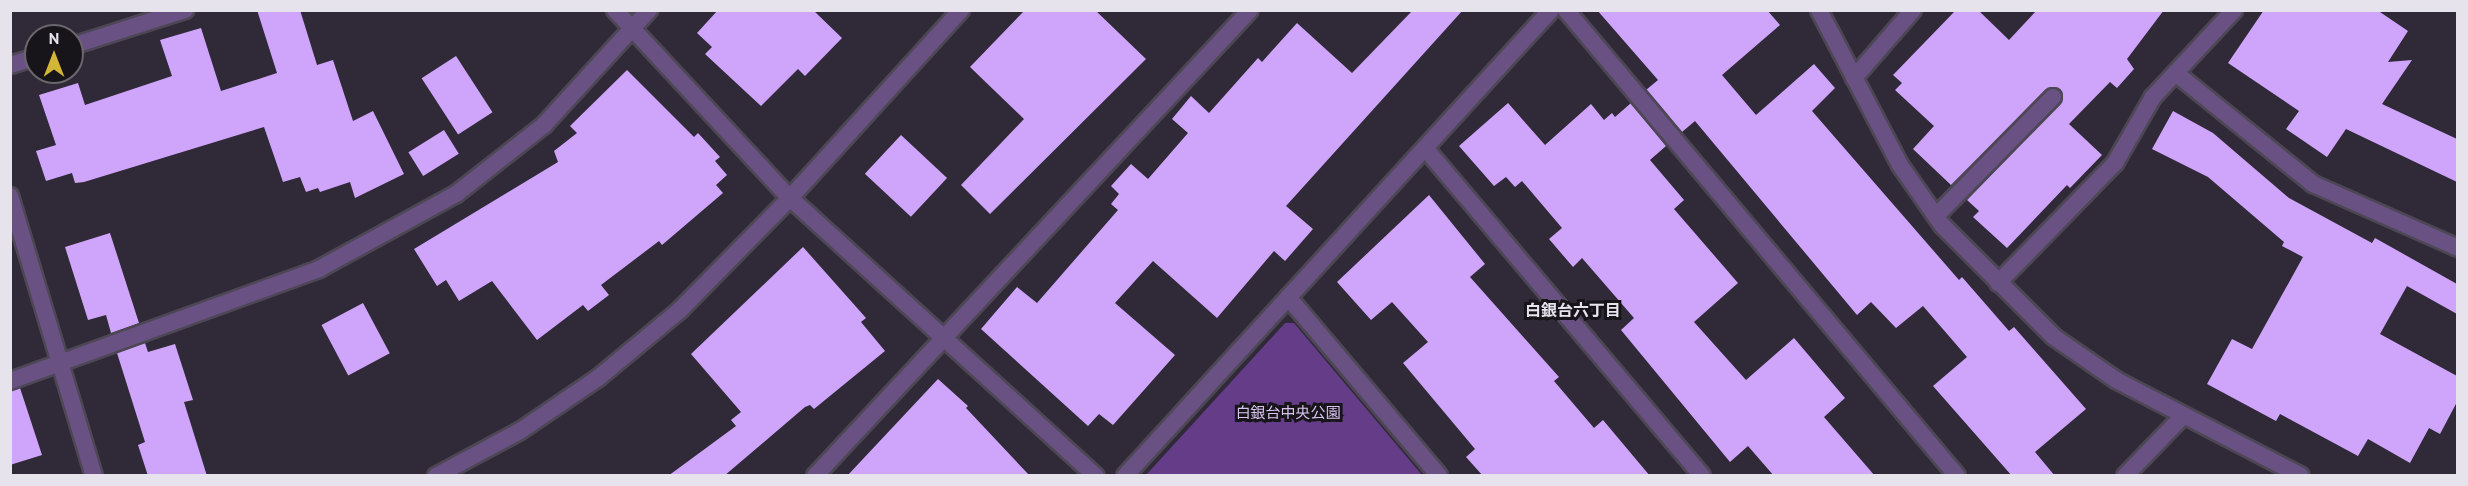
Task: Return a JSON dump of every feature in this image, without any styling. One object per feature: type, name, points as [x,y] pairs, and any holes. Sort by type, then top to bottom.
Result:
[{"type":"street","points":[[84,42],[185,10]]},
{"type":"street","points":[[615,10],[790,198],[942,339],[1095,476]]},
{"type":"street","points":[[10,381],[319,268],[456,194],[544,125],[649,10]]},
{"type":"street","points":[[436,476],[520,431],[598,378],[680,310],[790,198],[961,10]]},
{"type":"street","points":[[816,475],[1250,10]]},
{"type":"street","points":[[1125,476],[1551,10]]},
{"type":"street","points":[[1566,10],[1957,476]]},
{"type":"street","points":[[1819,10],[1900,165],[1936,216],[1998,283],[2054,337],[2116,380],[2301,476]]},
{"type":"street","points":[[1854,78],[1913,10]]},
{"type":"street","points":[[1998,283],[2115,163],[2153,97],[2178,75],[2234,10]]},
{"type":"street","points":[[2178,75],[2313,184],[2457,248]]},
{"type":"street","points":[[1936,216],[2053,97]]},
{"type":"street","points":[[1425,148],[1702,476]]},
{"type":"street","points":[[10,196],[94,476]]},
{"type":"street","points":[[1288,297],[1439,476]]},
{"type":"street","points":[[2125,476],[2183,416]]},
{"type":"green space","name":"白銀台中央公園","points":[[1285,323],[1294,323],[1422,475],[1146,475]]},
{"type":"building","points":[[257,10],[300,10],[317,65],[333,60],[353,121],[373,111],[404,174],[355,198],[350,182],[320,192],[318,188],[306,192],[300,177],[283,182],[264,127],[84,182],[75,183],[72,173],[46,181],[36,151],[56,145],[39,95],[78,84],[85,105],[172,76],[160,40],[201,28],[221,91],[277,73]]},
{"type":"building","points":[[718,10],[813,10],[842,38],[805,76],[798,69],[761,106],[705,54],[712,47],[697,33]]},
{"type":"building","points":[[1025,10],[1095,10],[1146,59],[990,214],[961,185],[1024,119],[970,67]]},
{"type":"building","points":[[1413,10],[1463,10],[1286,206],[1313,229],[1285,261],[1274,251],[1217,318],[1153,261],[1115,303],[1175,355],[1113,425],[1099,414],[1088,426],[981,329],[1017,287],[1037,303],[1118,210],[1111,204],[1119,194],[1111,186],[1131,164],[1148,179],[1188,133],[1172,119],[1191,96],[1209,113],[1258,58],[1262,62],[1297,23],[1352,73]]},
{"type":"building","points":[[1597,10],[1767,10],[1780,25],[1722,75],[1756,115],[1814,64],[1835,88],[1812,111],[1959,280],[1962,277],[2009,331],[2014,327],[2086,409],[2035,452],[2055,476],[2012,476],[1933,386],[1967,357],[1923,306],[1896,328],[1871,302],[1857,315],[1695,121],[1682,132],[1646,90],[1658,80]]},
{"type":"building","points":[[1956,10],[1978,10],[2009,40],[2037,10],[2164,10],[2127,59],[2134,69],[2117,88],[2110,82],[2069,124],[2102,155],[2070,188],[2067,185],[2007,248],[1973,217],[1979,211],[1967,200],[2060,104],[2063,95],[2056,87],[2046,90],[1951,185],[1913,149],[1934,126],[1895,90],[1902,83],[1893,75]]},
{"type":"building","points":[[2264,10],[2377,10],[2408,31],[2388,62],[2412,60],[2382,104],[2457,139],[2457,182],[2346,129],[2327,157],[2286,129],[2299,111],[2228,63]]},
{"type":"building","points":[[456,56],[492,112],[458,135],[422,78]]},
{"type":"building","points":[[627,70],[694,137],[698,133],[720,157],[715,161],[727,175],[716,185],[723,193],[662,245],[659,241],[601,285],[609,295],[588,311],[583,305],[537,340],[492,281],[459,301],[446,280],[437,286],[414,249],[558,162],[554,151],[577,133],[570,126]]},
{"type":"building","points":[[1508,103],[1545,145],[1591,104],[1604,120],[1612,113],[1615,117],[1631,103],[1666,146],[1650,160],[1684,200],[1674,209],[1738,283],[1694,322],[1746,380],[1794,338],[1845,398],[1824,417],[1875,476],[1774,476],[1748,446],[1730,462],[1621,330],[1634,318],[1582,258],[1573,267],[1549,239],[1562,228],[1522,181],[1515,187],[1506,177],[1494,186],[1459,146]]},
{"type":"building","points":[[2173,111],[2213,133],[2289,198],[2372,243],[2375,238],[2457,284],[2457,314],[2407,286],[2380,334],[2457,376],[2457,402],[2440,434],[2429,428],[2410,463],[2368,439],[2358,456],[2280,414],[2276,421],[2207,384],[2232,339],[2252,349],[2303,257],[2282,246],[2284,242],[2208,177],[2152,149]]},
{"type":"building","points":[[444,130],[459,154],[423,176],[408,152]]},
{"type":"building","points":[[901,135],[947,178],[911,217],[865,174]]},
{"type":"building","points":[[1429,195],[1485,264],[1470,277],[1559,377],[1554,381],[1594,428],[1603,420],[1650,476],[1483,476],[1466,457],[1475,449],[1403,363],[1428,342],[1392,302],[1371,320],[1337,282]]},
{"type":"building","points":[[110,233],[139,323],[111,333],[106,315],[88,320],[65,247]]},
{"type":"building","points":[[803,247],[866,318],[861,322],[885,351],[814,409],[810,405],[805,407],[724,476],[668,476],[736,426],[731,420],[741,412],[691,354]]},
{"type":"building","points":[[363,303],[390,353],[348,375],[322,325]]},
{"type":"building","points":[[145,343],[148,352],[175,344],[193,400],[184,402],[207,476],[148,476],[138,445],[145,442],[117,353]]},
{"type":"building","points":[[938,379],[968,406],[966,408],[1030,476],[847,476]]},
{"type":"building","points":[[20,388],[42,455],[10,465],[10,391]]},
{"type":"district","name":"白銀台六丁目","points":[[1573,310]]}]
